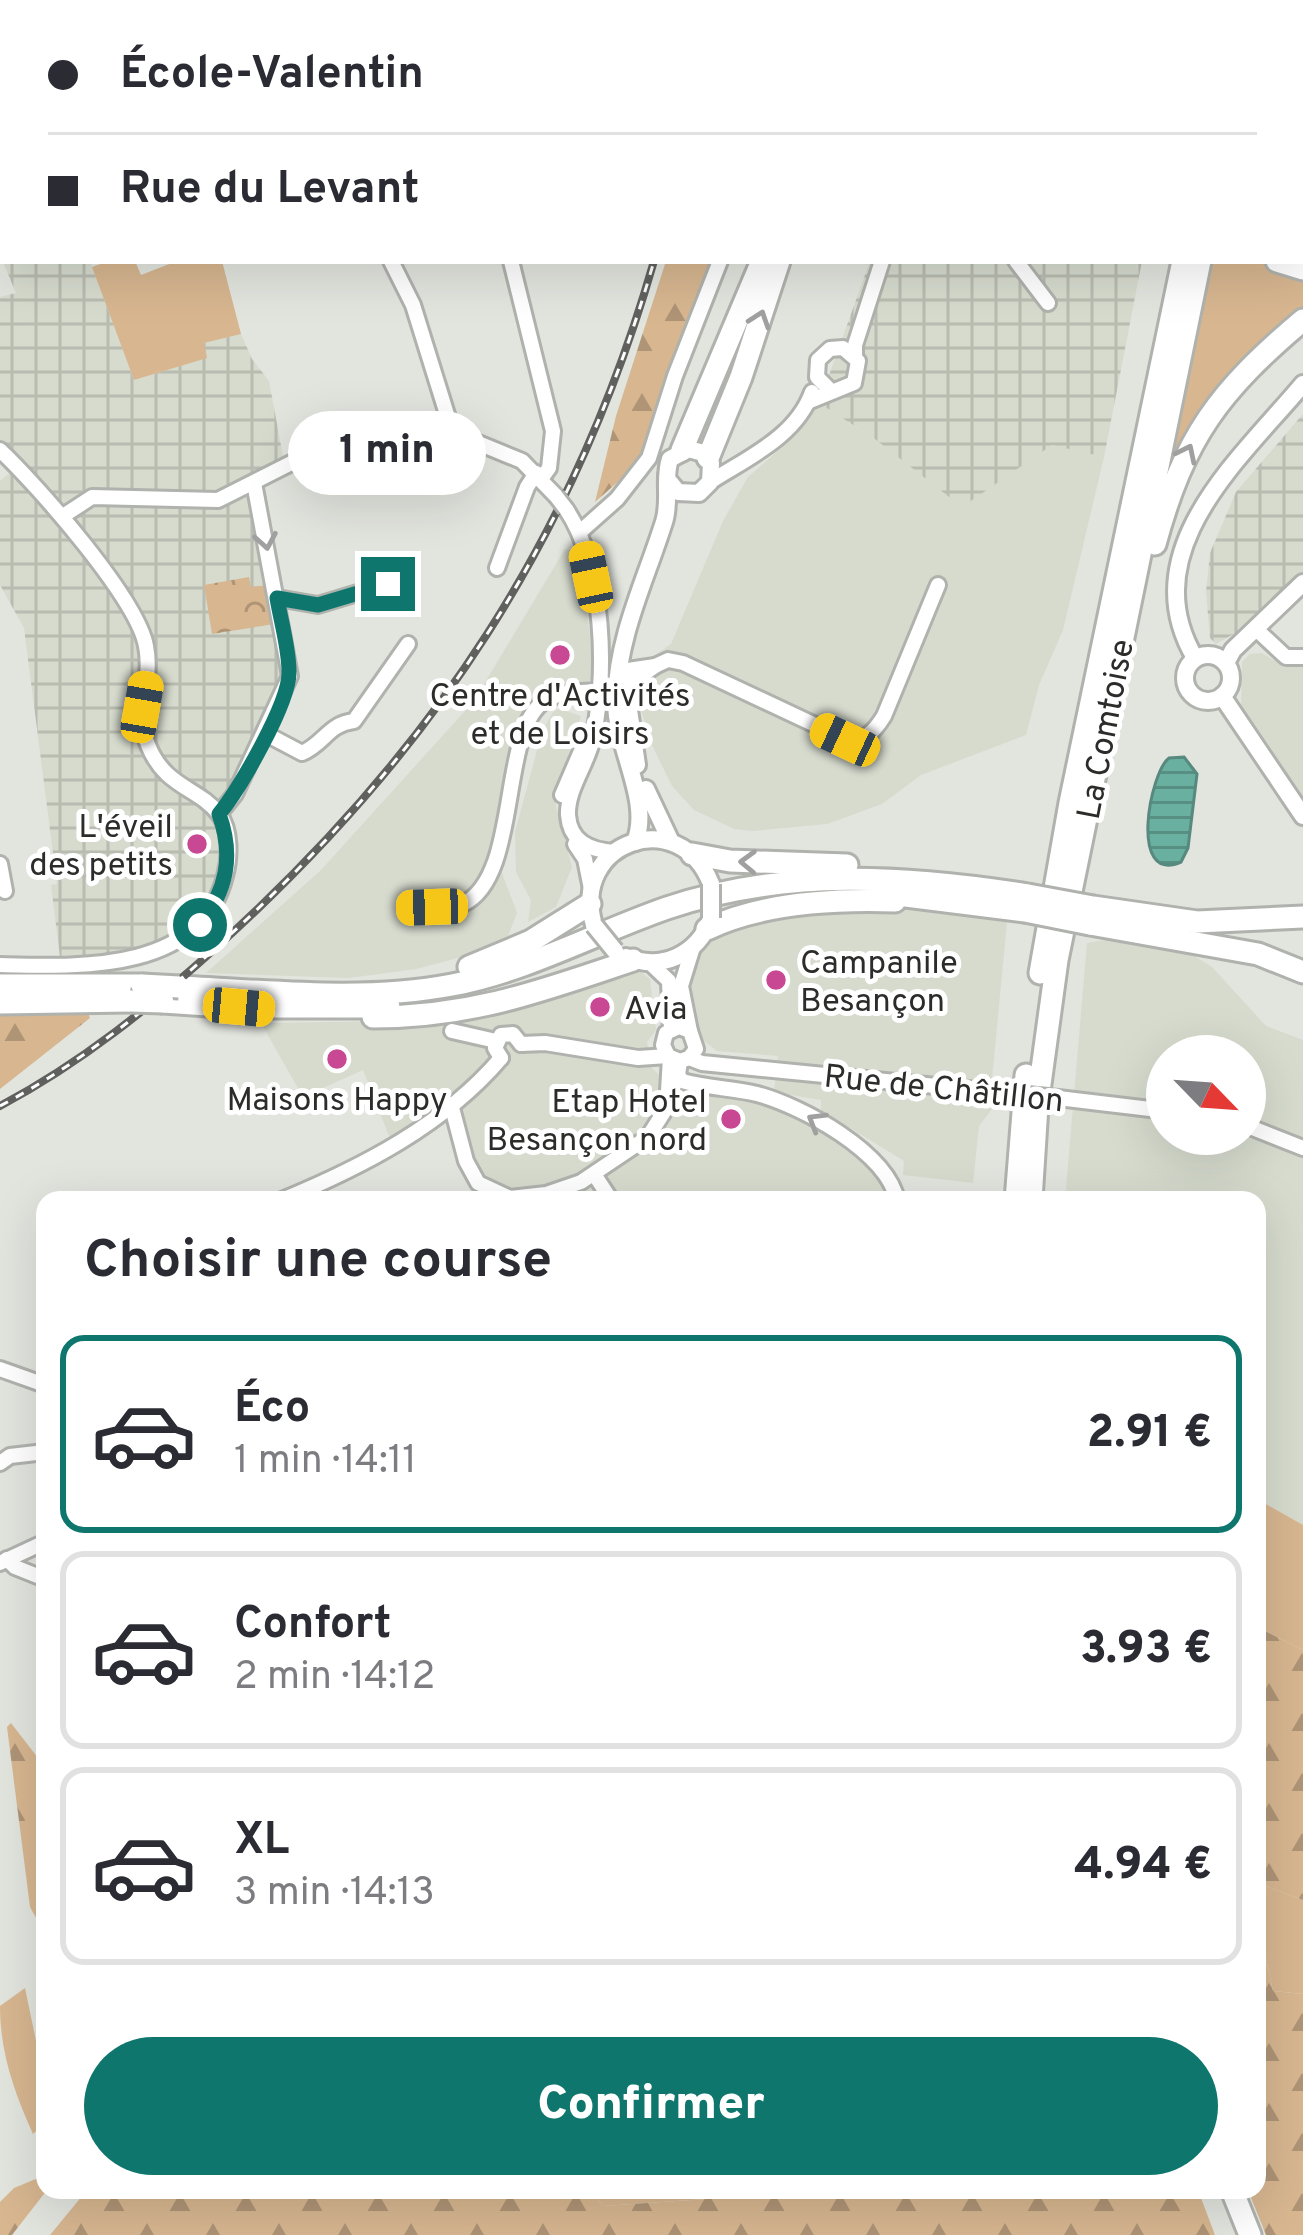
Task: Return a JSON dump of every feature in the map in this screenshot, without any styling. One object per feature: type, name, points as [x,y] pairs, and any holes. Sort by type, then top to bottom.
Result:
[{"type":"highway","points":[[682,450],[761,264]]},
{"type":"highway","points":[[710,467],[778,264]]},
{"type":"highway","name":"La Comtoise","points":[[1032,1191],[1057,959],[1116,669],[1186,264]]},
{"type":"highway","name":"La Comtoise","points":[[1017,1191],[1022,1105],[1043,956],[1106,627],[1186,264]]},
{"type":"highway","points":[[1116,669],[1167,500],[1187,450],[1226,392],[1303,320]]},
{"type":"highway","points":[[681,848],[730,861],[906,868],[1026,903],[1091,915],[1197,922],[1303,917]]},
{"type":"highway","points":[[3,990],[396,994],[470,981],[662,910],[748,887],[844,878],[947,882]]},
{"type":"highway","points":[[239,1007],[359,1009],[454,997],[526,976],[688,915],[772,896],[881,893],[996,906]]},
{"type":"highway","points":[[704,931],[756,914],[834,903],[1026,903]]},
{"type":"highway","points":[[315,993],[398,983],[478,964],[592,906]]},
{"type":"highway","points":[[1091,915],[1145,932],[1270,957],[1303,972]]},
{"type":"highway","points":[[1145,932],[1234,935],[1303,929]]},
{"type":"highway","points":[[171,995],[239,1007],[361,1017],[438,1014],[514,1001],[633,958]]},
{"type":"highway","points":[[1220,2199],[1234,2235]]},
{"type":"highway","points":[[1236,2199],[1250,2235]]},
{"type":"main road","points":[[1195,658],[1183,629],[1176,588],[1180,553],[1190,526],[1303,384]]},
{"type":"main road","points":[[635,842],[642,816],[617,731],[615,694],[623,636],[665,520],[668,466],[682,450],[696,450],[710,467],[671,528],[645,596],[628,670],[615,694],[638,767],[681,848],[711,884],[704,931],[670,960],[633,958],[592,906],[598,870],[614,852],[635,842],[681,848]]},
{"type":"main road","points":[[668,480],[678,492],[692,495]]},
{"type":"main road","points":[[1226,663],[1303,584]]},
{"type":"main road","points":[[1215,656],[1226,663],[1231,677],[1222,696],[1208,701],[1189,692],[1186,670],[1195,658],[1215,656]]},
{"type":"main road","points":[[1222,696],[1303,816]]},
{"type":"street","points":[[393,264],[413,304],[444,414],[477,443],[522,461],[569,514],[615,694]]},
{"type":"street","points":[[496,568],[526,487],[549,467],[553,431],[512,264]]},
{"type":"street","points":[[569,514],[617,499],[649,458],[718,264]]},
{"type":"street","points":[[710,467],[730,467],[776,440],[810,400],[854,383],[860,332],[881,264]]},
{"type":"street","points":[[1018,264],[1048,303]]},
{"type":"street","points":[[810,400],[818,360],[860,332]]},
{"type":"street","points":[[836,348],[855,357]]},
{"type":"street","points":[[818,377],[830,389]]},
{"type":"street","points":[[63,516],[92,497],[218,500],[304,456],[341,422],[360,426],[409,459],[433,459],[477,443]]},
{"type":"street","points":[[0,450],[63,516],[141,628],[148,666],[142,720],[149,748],[173,780],[219,814],[227,839],[227,868],[213,908],[200,925],[157,952],[67,966],[0,965]]},
{"type":"street","points":[[219,814],[235,794],[266,734],[290,676],[254,483]]},
{"type":"street","points":[[277,598],[318,605],[388,584]]},
{"type":"street","points":[[592,906],[585,859],[568,834],[561,806],[567,780],[599,712],[615,694],[655,666],[668,660],[683,662],[845,740],[856,741],[875,729],[884,716],[938,585]]},
{"type":"street","points":[[1258,630],[1286,656],[1303,657]]},
{"type":"street","points":[[266,734],[302,753],[309,751],[332,727],[354,721],[408,644]]},
{"type":"street","points":[[628,670],[655,666]]},
{"type":"street","points":[[406,908],[455,907],[482,887],[496,856],[524,734],[546,700],[615,694]]},
{"type":"street","points":[[599,712],[568,815],[574,834],[585,847],[614,852]]},
{"type":"street","points":[[0,864],[5,891]]},
{"type":"street","points":[[693,1037],[682,1002],[681,978],[704,931]]},
{"type":"street","points":[[633,958],[669,981],[667,1034],[682,1081],[752,1092],[794,1107],[877,1164],[894,1191]]},
{"type":"street","points":[[622,1055],[681,1027],[722,1064]]},
{"type":"street","points":[[303,1191],[358,1168],[451,1104],[502,1058],[516,1057],[521,1044],[509,1033],[496,1041],[452,1031]]},
{"type":"street","points":[[553,1191],[594,1174],[656,1128],[669,1101],[677,1058],[693,1037]]},
{"type":"street","points":[[496,1041],[496,1052],[502,1058]]},
{"type":"street","name":"Rue de Châtillon","points":[[521,1044],[544,1042],[622,1055],[1146,1108]]},
{"type":"street","points":[[451,1104],[466,1161],[478,1183],[490,1191]]},
{"type":"street","points":[[1266,1133],[1303,1148]]},
{"type":"street","points":[[594,1174],[605,1191]]},
{"type":"street","points":[[0,1369],[36,1382]]},
{"type":"street","points":[[3,1456],[36,1453]]},
{"type":"street","points":[[3,1561],[36,1546]]},
{"type":"street","points":[[3,1561],[36,1575]]},
{"type":"shaded area","points":[[4,264],[91,264],[134,380],[206,358],[203,343],[241,334],[269,381],[285,467],[255,484],[290,676],[219,814],[235,865],[226,893],[194,936],[98,963],[60,957],[51,885],[57,884],[24,628],[0,585],[0,481],[12,471],[0,459],[0,297],[16,293]]},
{"type":"shaded area","points":[[869,264],[1141,264],[1104,457],[1052,445],[962,507],[875,439],[819,403]]},
{"type":"shaded area","points":[[819,403],[875,439],[1052,444],[1104,457],[1063,630],[1039,685],[1026,735],[921,775],[882,804],[827,824],[734,829],[694,810],[672,786],[651,743],[635,689],[648,660],[671,644],[723,521],[748,477],[787,443]]},
{"type":"shaded area","points":[[1303,414],[1303,573],[1246,627],[1216,644],[1210,638],[1206,592],[1210,553],[1236,492]]},
{"type":"shaded area","points":[[565,549],[578,551],[595,670],[588,685],[555,694],[530,731],[499,865],[517,913],[508,936],[484,951],[416,969],[349,978],[206,973],[321,870],[474,701]]},
{"type":"shaded area","points":[[1261,653],[1282,664],[1303,662],[1303,800],[1241,708],[1242,662],[1250,654]]},
{"type":"shaded area","points":[[559,709],[581,716],[554,798],[572,867],[556,907],[528,922],[531,900],[516,872],[515,832],[542,732]]},
{"type":"shaded area","points":[[1184,757],[1197,774],[1188,848],[1181,862],[1164,865],[1154,857],[1149,843],[1150,803],[1162,767],[1169,758]]},
{"type":"shaded area","points":[[854,906],[937,909],[1007,922],[992,1079],[996,1104],[979,1126],[973,1183],[903,1175],[904,1161],[821,1110],[821,1100],[774,1092],[778,1056],[717,1051],[704,1041],[694,1019],[688,979],[699,951],[714,932],[727,924]]},
{"type":"shaded area","points":[[1122,937],[1194,956],[1212,967],[1266,1026],[1303,1040],[1303,1525],[1266,1504],[1266,1191],[1066,1191],[1087,943]]},
{"type":"shaded area","points":[[625,969],[638,970],[650,979],[656,1030],[647,1042],[652,1068],[662,1086],[763,1098],[814,1122],[881,1172],[888,1191],[476,1191],[447,1121],[395,1151],[363,1070],[303,1097],[261,1023],[402,1021]]},
{"type":"green space","points":[[136,264],[141,275],[169,264],[223,264],[241,334],[204,343],[207,358],[134,380],[92,267]]},
{"type":"green space","points":[[665,264],[714,264],[636,466],[595,502],[616,416]]},
{"type":"green space","points":[[1209,264],[1275,264],[1303,274],[1303,313],[1166,481]]},
{"type":"green space","points":[[249,577],[251,587],[267,585],[274,624],[212,634],[204,585]]},
{"type":"green space","points":[[88,1013],[90,1018],[0,1089],[0,1015]]},
{"type":"green space","points":[[1266,1504],[1303,1525],[1303,1650],[1266,1632]]},
{"type":"green space","points":[[1266,1632],[1303,1650],[1303,1900],[1266,1886]]},
{"type":"green space","points":[[11,1723],[36,1755],[36,1918],[30,1907],[7,1727]]},
{"type":"green space","points":[[1266,1886],[1303,1900],[1303,1994],[1273,1991],[1266,1959]]},
{"type":"green space","points":[[1266,1959],[1273,1991],[1303,1994],[1303,2235],[1266,2235],[1252,2199],[1266,2199]]},
{"type":"green space","points":[[25,1988],[36,2041],[33,2134],[9,2072],[0,2006]]},
{"type":"green space","points":[[36,2179],[36,2199],[40,2199],[12,2235],[0,2235],[0,2202],[14,2188]]},
{"type":"green space","points":[[80,2199],[598,2199],[603,2206],[706,2199],[1201,2199],[1215,2235],[50,2235]]},
{"type":"green space","points":[[598,2199],[706,2199],[603,2206]]},
{"type":"railway","points":[[0,1106],[115,1032],[220,944],[297,871],[430,716],[487,634],[538,548],[621,362],[653,264]]},
{"type":"place","name":"Centre d'Activités et de Loisirs","points":[[560,655]]},
{"type":"place","name":"L'éveil des petits","points":[[197,844]]},
{"type":"place","name":"Campanile Besançon","points":[[776,980]]},
{"type":"place","name":"Avia","points":[[600,1007]]},
{"type":"place","name":"Maisons Happy","points":[[337,1059]]},
{"type":"place","name":"Etap Hotel Besançon nord","points":[[731,1119]]},
{"type":"route","points":[[200,925],[213,908],[227,868],[227,839],[219,814],[235,794],[290,676],[277,598],[318,605],[388,584]]}]
